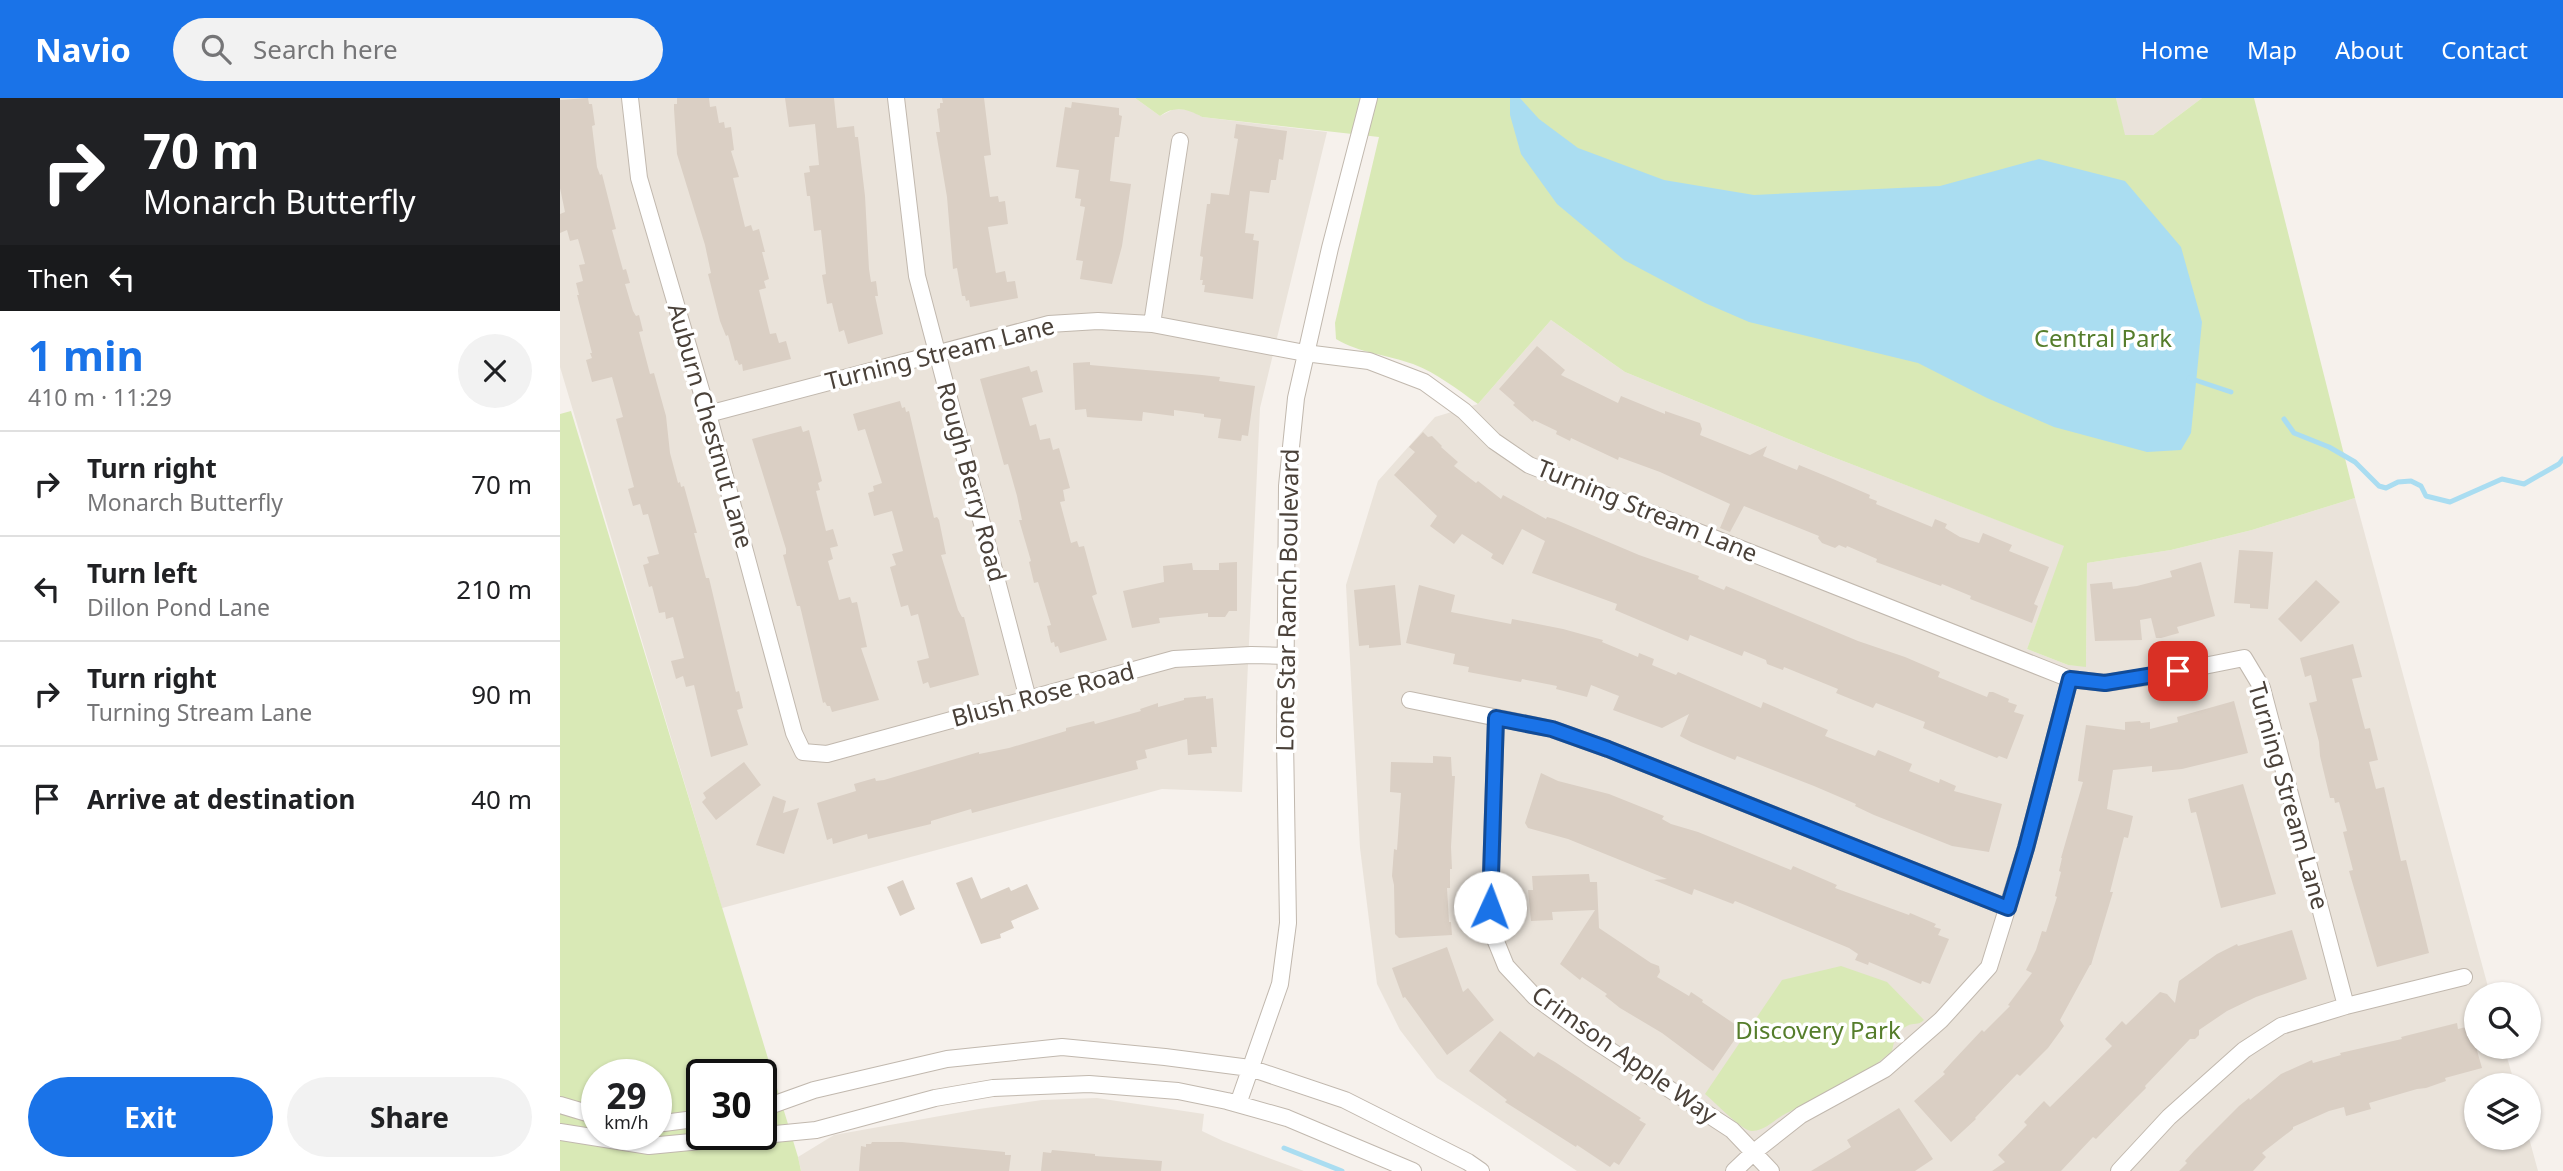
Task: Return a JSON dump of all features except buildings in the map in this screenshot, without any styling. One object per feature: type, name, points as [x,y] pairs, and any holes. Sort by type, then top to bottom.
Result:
[{"type":"street","name":"Auburn Chestnut Lane","points":[[630,98],[639,178],[708,414],[794,733],[803,751]]},
{"type":"street","name":"Rough Berry Road","points":[[896,98],[917,276],[1028,699]]},
{"type":"street","name":"Lone Star Ranch Boulevard","points":[[1238,1104],[1279,984],[1288,923],[1285,820],[1287,486],[1296,398],[1369,98]]},
{"type":"street","points":[[1152,324],[1180,141]]},
{"type":"street","name":"Turning Stream Lane","points":[[708,414],[1049,324],[1098,321],[1152,324],[1306,353],[1369,361],[1424,382],[1464,411],[1494,441],[1529,465],[2070,679],[2105,683],[2244,658],[2262,688],[2346,1006]]},
{"type":"street","name":"Blush Rose Road","points":[[803,751],[827,754],[1174,659],[1286,656]]},
{"type":"street","points":[[1734,1171],[1801,1115],[1885,1069],[1941,1020],[1989,967],[2026,848],[2070,679]]},
{"type":"street","points":[[1410,700],[1552,729],[2008,908]]},
{"type":"street","name":"Crimson Apple Way","points":[[1496,718],[1490,907],[1494,939],[1506,966],[1535,997],[1591,1038],[1732,1130],[1771,1171]]},
{"type":"street","points":[[2119,1171],[2168,1117],[2244,1050],[2281,1026],[2346,1006],[2464,976]]},
{"type":"street","points":[[777,1103],[814,1090],[947,1059],[1062,1047],[1166,1056],[1250,1068],[1345,1100],[1481,1171]]},
{"type":"street","points":[[672,1144],[816,1130],[935,1098],[993,1088],[1089,1084],[1178,1091],[1238,1104],[1287,1118],[1413,1171]]},
{"type":"street","points":[[560,1105],[581,1111]]},
{"type":"street","points":[[560,1132],[581,1133]]},
{"type":"shaded area","points":[[560,98],[1135,98],[1160,116],[1174,109],[1191,110],[1202,117],[1327,132],[1260,408],[1242,792],[1162,789],[722,908],[560,367]]},
{"type":"shaded area","points":[[2116,98],[2202,98],[2153,135],[2124,135]]},
{"type":"shaded area","points":[[1551,320],[1625,372],[1825,454],[2065,546],[2027,649],[2068,665],[2086,666],[2087,563],[2171,550],[2252,530],[2355,498],[2487,982],[2464,982],[2464,1059],[2507,1059],[2512,1073],[2464,1073],[2464,1150],[2532,1150],[2538,1171],[1577,1171],[1437,1078],[1400,1030],[1377,984],[1360,848],[1346,585],[1378,481],[1435,417],[1478,404]]},
{"type":"shaded area","points":[[1097,1098],[1204,1114],[1202,1131],[1304,1171],[801,1171],[798,1157],[834,1135],[1042,1100]]},
{"type":"green space","name":"Central Park","points":[[1135,98],[2116,98],[2125,135],[2153,135],[2202,98],[2254,98],[2355,498],[2252,530],[2171,550],[2087,563],[2086,667],[2068,665],[2027,649],[2064,546],[1825,454],[1625,372],[1551,320],[1478,404],[1422,368],[1354,348],[1336,339],[1335,323],[1379,137],[1202,117],[1181,109],[1170,110],[1160,116]]},
{"type":"green space","points":[[571,411],[768,1059],[686,1059],[686,1150],[777,1150],[777,1088],[801,1171],[560,1171],[560,414]]},
{"type":"green space","name":"Discovery Park","points":[[1841,966],[1887,982],[1924,1020],[1904,1028],[1896,1037],[1892,1051],[1854,1078],[1785,1114],[1765,1128],[1756,1131],[1746,1129],[1705,1094],[1782,980]]},
{"type":"water","points":[[1510,98],[1520,98],[1539,119],[1578,148],[1664,180],[1754,195],[1940,186],[2039,159],[2125,181],[2181,247],[2202,322],[2191,433],[2181,450],[2147,452],[2054,427],[1987,398],[1918,363],[1749,322],[1705,303],[1624,260],[1557,204],[1521,154],[1510,115]]},
{"type":"waterway","points":[[2189,378],[2231,392]]},
{"type":"waterway","points":[[2284,419],[2294,433],[2329,447],[2355,462],[2379,486],[2386,488],[2398,482],[2411,481],[2421,486],[2426,496],[2450,502],[2502,479],[2524,484],[2563,459]]},
{"type":"waterway","points":[[1284,1148],[1342,1171]]},
{"type":"route","points":[[1490,907],[1496,718],[1552,729],[1608,749],[2008,908],[2070,679],[2105,683],[2178,671]]}]
